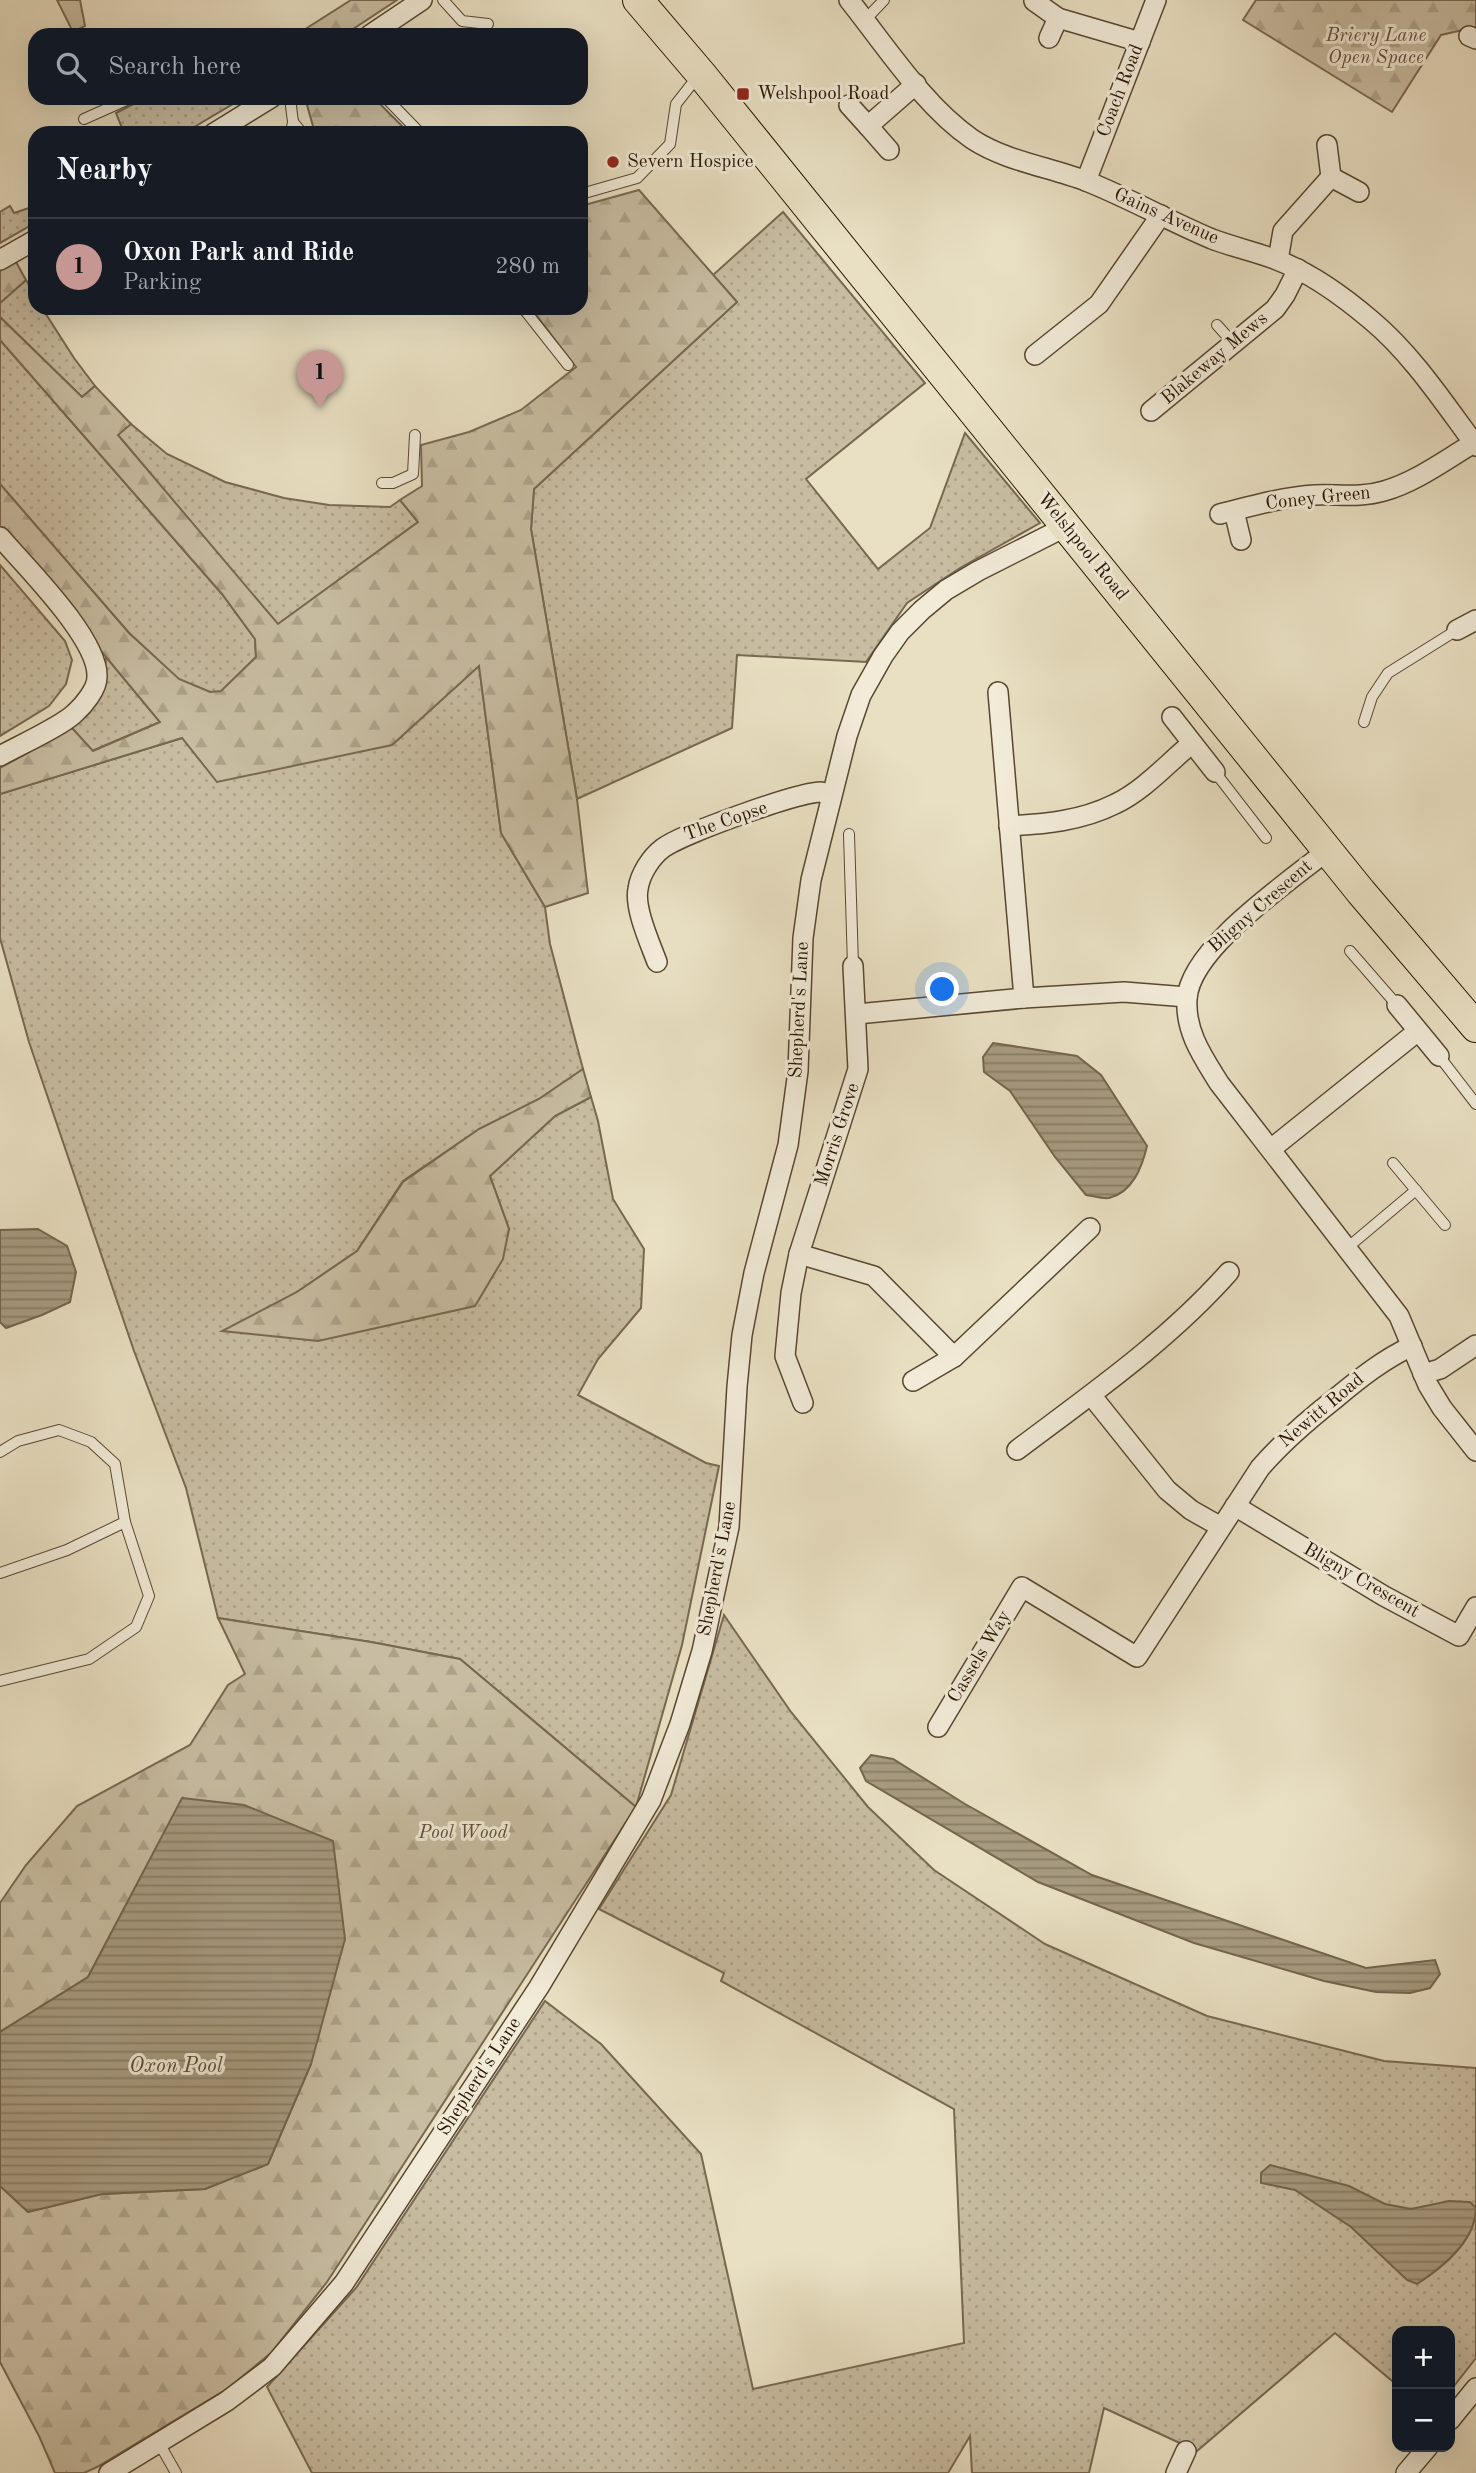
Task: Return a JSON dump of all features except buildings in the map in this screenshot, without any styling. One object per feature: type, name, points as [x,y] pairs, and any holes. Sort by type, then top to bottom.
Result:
[{"type":"main road","name":"Welshpool Road","points":[[638,0],[701,74],[1328,850],[1476,1027]]},
{"type":"street","points":[[380,28],[422,0]]},
{"type":"street","name":"Gains Avenue","points":[[849,0],[916,84],[946,117],[973,139],[1002,153],[1086,181],[1213,239],[1278,260],[1298,269],[1341,296],[1373,321],[1407,356],[1475,444]]},
{"type":"street","name":"Coach Road","points":[[1086,181],[1156,0]]},
{"type":"street","points":[[1034,1],[1058,18],[1140,42]]},
{"type":"street","points":[[1049,38],[1058,18]]},
{"type":"street","points":[[868,126],[916,84]]},
{"type":"street","points":[[225,126],[257,105]]},
{"type":"street","points":[[849,105],[889,150]]},
{"type":"street","points":[[1278,260],[1283,231],[1331,177],[1328,145]]},
{"type":"street","points":[[1331,177],[1359,192]]},
{"type":"street","points":[[1035,355],[1098,304],[1161,215]]},
{"type":"street","points":[[0,260],[28,244]]},
{"type":"street","name":"Blakeway Mews","points":[[1151,411],[1275,309],[1298,269]]},
{"type":"street","name":"Coney Green","points":[[1241,540],[1227,512],[1316,495],[1354,496],[1383,492],[1409,482],[1475,444]]},
{"type":"street","name":"Shepherd's Lane","points":[[109,2473],[227,2401],[272,2367],[344,2283],[539,1987],[651,1800],[680,1724],[702,1651],[729,1527],[742,1335],[754,1273],[788,1145],[798,1071],[803,938],[811,880],[847,736],[861,695],[883,656],[901,632],[946,590],[1065,527]]},
{"type":"street","points":[[0,537],[82,634],[94,656],[98,678],[91,693],[74,715],[0,756]]},
{"type":"street","points":[[1457,630],[1476,620]]},
{"type":"street","points":[[999,692],[1024,998]]},
{"type":"street","points":[[1172,717],[1215,772]]},
{"type":"street","points":[[1009,826],[1049,824],[1084,816],[1116,804],[1191,744]]},
{"type":"street","name":"The Copse","points":[[657,962],[638,905],[637,891],[646,869],[661,849],[680,837],[772,805],[821,792],[831,795]]},
{"type":"street","name":"Bligny Crescent","points":[[1328,850],[1222,938],[1204,957],[1192,978],[1187,997],[1191,1031],[1196,1045],[1219,1083],[1399,1317],[1423,1374],[1442,1408],[1476,1451]]},
{"type":"street","name":"Morris Grove","points":[[803,1403],[785,1356],[791,1293],[799,1254],[858,1069],[853,966]]},
{"type":"street","points":[[857,1014],[1024,998],[1124,992],[1187,997]]},
{"type":"street","points":[[1396,1005],[1439,1056]]},
{"type":"street","points":[[1271,1149],[1418,1031]]},
{"type":"street","points":[[913,1381],[954,1357],[1090,1228]]},
{"type":"street","points":[[799,1254],[874,1276],[954,1357]]},
{"type":"street","points":[[1017,1450],[1091,1395],[1207,1297],[1229,1272]]},
{"type":"street","points":[[1423,1374],[1440,1369],[1476,1345]]},
{"type":"street","name":"Newitt Road","points":[[1022,1587],[1137,1657],[1234,1506],[1260,1468],[1283,1441],[1366,1374],[1392,1355],[1412,1346]]},
{"type":"street","points":[[1091,1395],[1167,1490],[1191,1510],[1221,1527]]},
{"type":"street","name":"Bligny Crescent","points":[[1234,1506],[1384,1596],[1459,1636],[1476,1607]]},
{"type":"street","name":"Cassels Way","points":[[938,1727],[1022,1587]]},
{"type":"street","points":[[1455,2414],[1476,2388]]},
{"type":"street","points":[[1177,2473],[1186,2451]]},
{"type":"street","points":[[1406,2473],[1424,2452]]},
{"type":"lane","points":[[443,0],[462,21],[488,24]]},
{"type":"lane","points":[[865,20],[884,0]]},
{"type":"lane","points":[[588,192],[637,178],[670,144],[676,104],[701,74]]},
{"type":"lane","points":[[84,119],[115,105]]},
{"type":"lane","points":[[290,105],[292,126]]},
{"type":"lane","points":[[393,105],[414,126]]},
{"type":"lane","points":[[529,315],[568,365]]},
{"type":"lane","points":[[1217,325],[1234,344]]},
{"type":"lane","points":[[382,483],[393,483],[413,474],[415,435]]},
{"type":"lane","points":[[1364,722],[1372,697],[1388,673],[1457,630]]},
{"type":"lane","points":[[1215,772],[1266,838]]},
{"type":"lane","points":[[849,834],[853,966]]},
{"type":"lane","points":[[1350,951],[1396,1005]]},
{"type":"lane","points":[[1439,1056],[1476,1104]]},
{"type":"lane","points":[[1393,1163],[1445,1225]]},
{"type":"lane","points":[[1348,1248],[1416,1191]]},
{"type":"lane","points":[[0,1452],[18,1441],[59,1430],[91,1442],[115,1464],[125,1522],[149,1596],[136,1627],[89,1659],[1,1683]]},
{"type":"lane","points":[[0,1573],[66,1550],[125,1522]]},
{"type":"lane","points":[[159,2443],[176,2473]]},
{"type":"green space","points":[[57,0],[80,0],[85,26],[71,28]]},
{"type":"green space","points":[[351,0],[397,0],[355,28],[307,28]]},
{"type":"green space","name":"Briery Lane Open Space","points":[[1256,0],[1476,0],[1476,27],[1441,35],[1392,112],[1243,20]]},
{"type":"green space","points":[[131,105],[231,105],[196,126],[121,126],[116,113]]},
{"type":"green space","points":[[307,105],[381,105],[402,126],[313,126]]},
{"type":"green space","points":[[639,190],[737,302],[534,489],[531,529],[577,799],[588,893],[545,907],[501,833],[479,666],[392,745],[217,782],[182,738],[0,794],[0,768],[72,728],[93,751],[160,722],[0,529],[0,484],[129,633],[179,679],[210,692],[221,691],[256,657],[255,639],[222,594],[0,340],[0,317],[82,397],[95,386],[131,424],[118,435],[278,624],[418,522],[400,500],[422,486],[421,445],[469,432],[521,410],[576,367],[536,315],[588,315],[588,204]]},
{"type":"green space","points":[[10,206],[14,213],[28,208],[28,227],[0,243],[0,212]]},
{"type":"green space","points":[[783,212],[925,383],[806,479],[878,569],[930,528],[965,433],[1040,523],[960,568],[907,603],[866,662],[737,655],[732,728],[577,799],[531,529],[534,489],[737,302],[713,275]]},
{"type":"green space","points":[[16,262],[26,280],[0,303],[0,271]]},
{"type":"green space","points":[[26,280],[28,315],[46,315],[95,386],[82,397],[0,317],[0,303]]},
{"type":"green space","points":[[0,340],[222,594],[255,639],[256,657],[221,692],[210,692],[178,679],[129,633],[0,484]]},
{"type":"green space","points":[[131,424],[167,454],[225,482],[284,498],[329,505],[390,507],[400,500],[418,522],[277,625],[117,434]]},
{"type":"green space","points":[[0,565],[65,641],[72,660],[66,684],[49,706],[0,736]]},
{"type":"green space","points":[[106,657],[160,722],[92,751],[72,728],[90,711],[99,697],[104,681]]},
{"type":"green space","points":[[479,665],[501,833],[545,907],[550,944],[583,1069],[539,1099],[479,1129],[403,1181],[357,1251],[297,1292],[509,1229],[490,1176],[555,1116],[591,1097],[613,1199],[644,1249],[641,1308],[598,1359],[578,1395],[706,1463],[719,1466],[682,1645],[636,1807],[460,1659],[218,1618],[186,1488],[134,1351],[29,1042],[0,938],[0,794],[182,738],[392,745]]},
{"type":"green space","points":[[583,1069],[591,1097],[555,1116],[490,1176],[509,1229],[503,1259],[475,1306],[318,1341],[222,1331],[297,1292],[357,1251],[403,1182],[479,1129],[539,1099]]},
{"type":"green space","points":[[724,1615],[791,1712],[868,1807],[934,1870],[1045,1944],[1207,2016],[1384,2061],[1476,2068],[1476,2358],[1455,2385],[1455,2326],[1392,2326],[1392,2381],[1335,2333],[1197,2451],[1104,2408],[1089,2473],[972,2473],[970,2436],[948,2473],[312,2473],[267,2387],[356,2288],[545,2001],[601,2044],[701,2154],[753,2389],[964,2343],[954,2109],[721,1981],[724,1973],[599,1909],[671,1795]]},
{"type":"green space","name":"Pool Wood","points":[[218,1618],[460,1659],[636,1807],[327,2282],[271,2353],[227,2389],[97,2467],[84,2473],[55,2473],[0,2362],[0,2186],[28,2212],[102,2194],[205,2189],[268,2164],[311,2064],[183,1798],[88,1977],[0,2032],[0,1903],[26,1865],[77,1806],[190,1745],[228,1685],[245,1674]]},
{"type":"water","points":[[993,1043],[1077,1056],[1101,1075],[1147,1146],[1135,1178],[1124,1190],[1109,1198],[1086,1195],[1055,1157],[1010,1091],[984,1072],[983,1057]]},
{"type":"water","points":[[38,1229],[67,1246],[76,1272],[70,1302],[6,1328],[0,1322],[0,1230]]},
{"type":"water","points":[[871,1755],[893,1759],[965,1804],[1092,1875],[1366,1968],[1435,1960],[1440,1974],[1430,1988],[1410,1993],[1376,1992],[1324,1981],[1194,1943],[1038,1882],[866,1781],[860,1768]]},
{"type":"water","name":"Oxon Pool","points":[[182,1798],[244,1805],[333,1841],[345,1939],[311,2064],[268,2164],[205,2189],[102,2194],[28,2212],[0,2186],[0,2032],[88,1977]]},
{"type":"water","points":[[1270,2165],[1349,2186],[1385,2204],[1411,2209],[1449,2201],[1470,2202],[1476,2208],[1475,2220],[1456,2252],[1417,2284],[1407,2280],[1351,2227],[1295,2190],[1261,2183],[1261,2173]]},
{"type":"place","name":"Welshpool Road","points":[[743,94]]},
{"type":"place","name":"Severn Hospice","points":[[613,162]]},
{"type":"place","name":"Oxon Park and Ride","points":[[320,408]]}]
